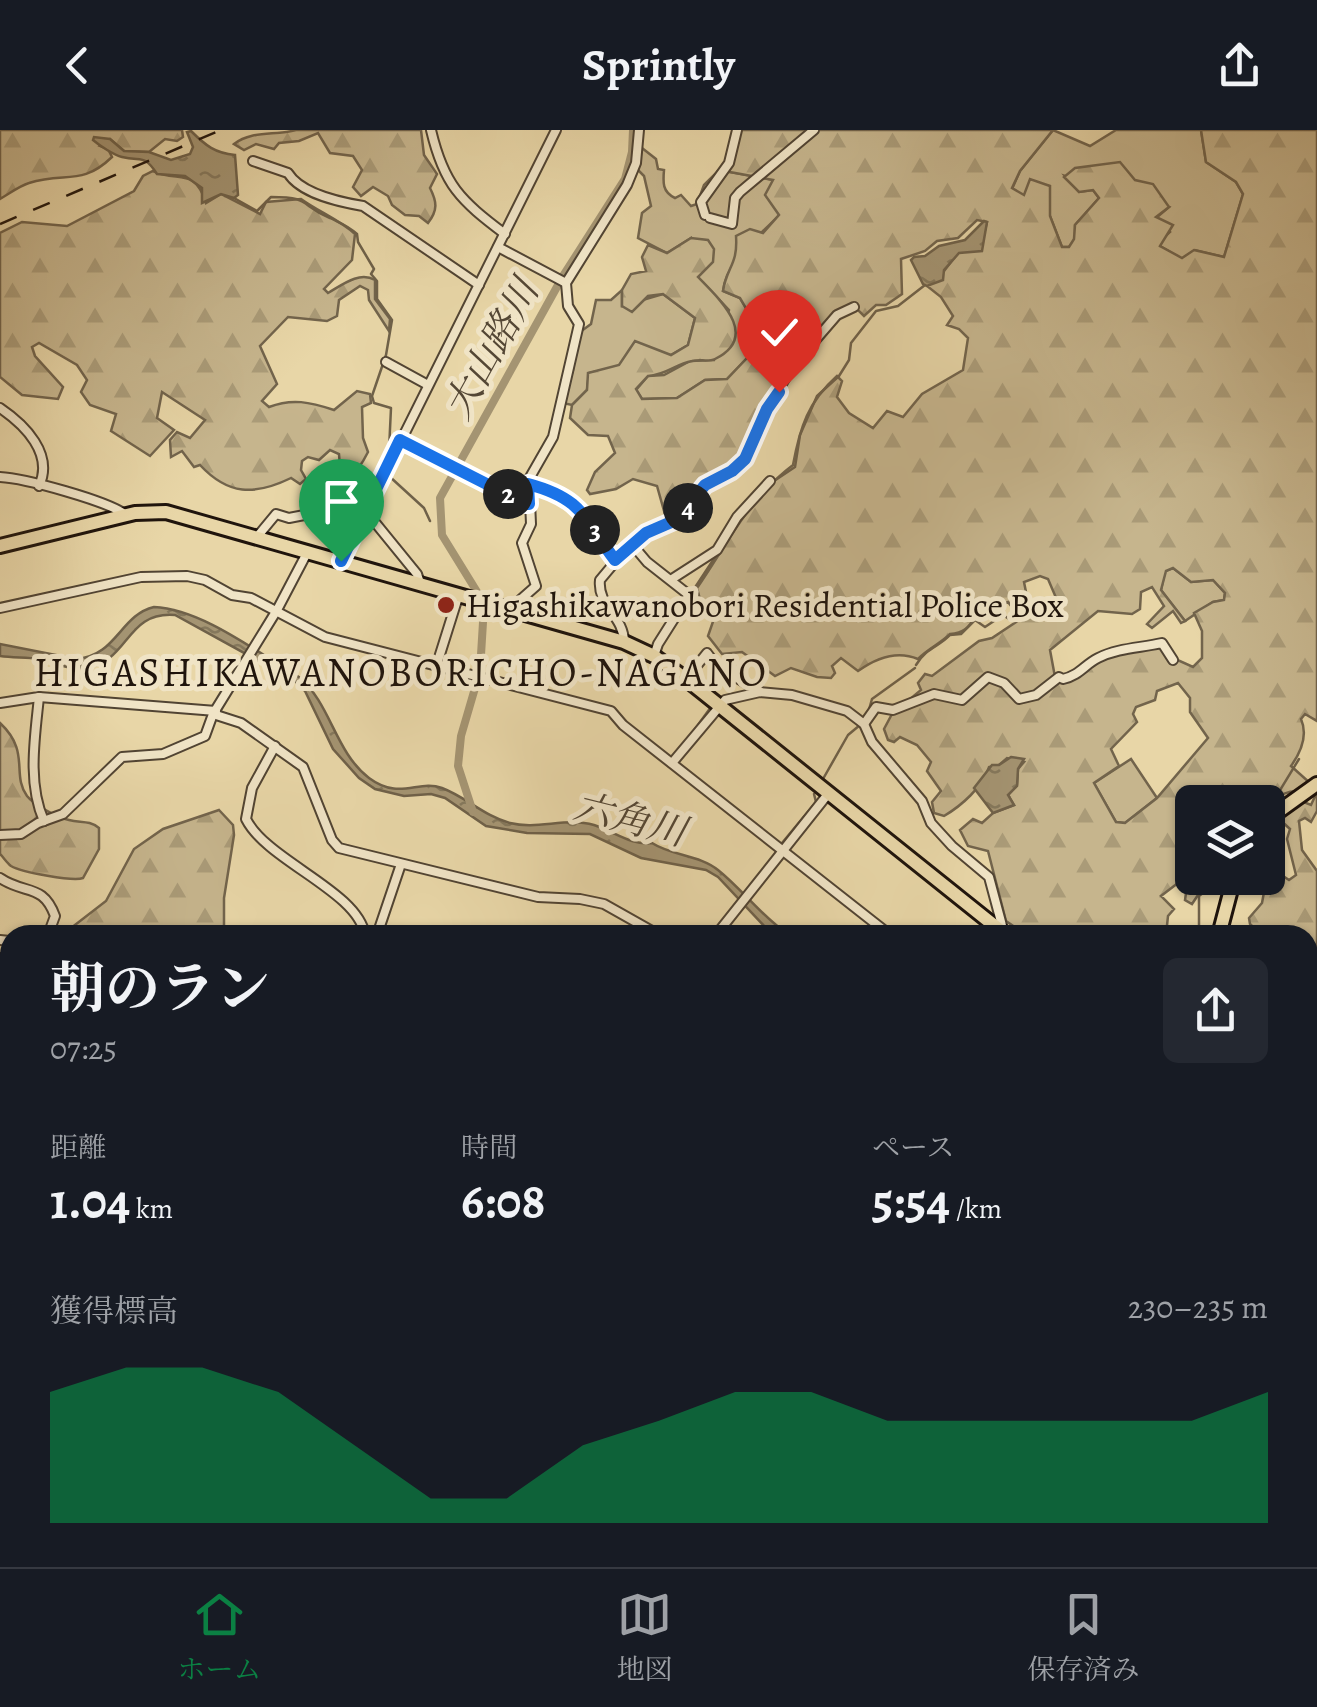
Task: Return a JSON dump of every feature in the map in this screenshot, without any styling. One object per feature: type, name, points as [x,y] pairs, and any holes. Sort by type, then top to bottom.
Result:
[{"type":"highway","points":[[0,546],[126,515],[166,512],[624,642],[654,656],[686,680],[994,925]]},
{"type":"highway","points":[[1285,807],[1317,784]]},
{"type":"highway","points":[[1221,925],[1229,895]]},
{"type":"street","points":[[431,130],[435,152],[454,192],[504,234]]},
{"type":"street","points":[[341,561],[556,130]]},
{"type":"street","points":[[512,608],[536,586],[522,547],[531,524],[528,484],[553,438],[579,324],[568,306],[562,280],[628,185],[639,130]]},
{"type":"street","points":[[737,130],[729,163],[701,202],[708,216],[732,224],[740,192],[814,130]]},
{"type":"street","points":[[253,161],[288,173],[293,182],[343,204],[363,206],[479,284]]},
{"type":"street","points":[[498,247],[562,280]]},
{"type":"street","points":[[624,642],[623,628],[599,593],[600,580],[631,544],[676,520],[705,485],[745,459],[767,409],[792,367],[837,316],[854,308]]},
{"type":"street","points":[[386,362],[428,385]]},
{"type":"street","points":[[0,408],[26,426],[32,438],[42,462],[44,476],[39,486]]},
{"type":"street","points":[[400,440],[529,504]]},
{"type":"street","points":[[0,477],[20,478],[104,504],[126,515]]},
{"type":"street","points":[[672,580],[717,550],[738,517],[770,481]]},
{"type":"street","points":[[528,484],[562,494],[577,507],[615,560]]},
{"type":"street","points":[[257,537],[276,514],[289,518],[360,504],[417,574],[420,583]]},
{"type":"street","points":[[631,544],[647,562],[690,595],[654,656]]},
{"type":"street","points":[[0,835],[21,834],[68,810],[122,756],[163,754],[200,740],[308,551]]},
{"type":"street","points":[[0,608],[110,583],[168,576],[205,580],[229,594],[252,598],[325,636],[611,711],[877,925]]},
{"type":"street","points":[[438,664],[459,594]]},
{"type":"street","points":[[864,724],[876,708],[893,710],[934,694],[962,700],[988,677],[1004,683],[1019,700],[1036,694],[1059,677],[1076,676],[1092,661],[1122,650],[1162,643],[1172,660]]},
{"type":"street","points":[[686,680],[706,654],[716,665],[760,692]]},
{"type":"street","points":[[672,763],[725,700],[760,692],[792,694],[834,704],[864,724],[872,742],[926,807],[931,822],[989,877],[1002,925]]},
{"type":"street","points":[[39,697],[33,750],[38,807],[44,821]]},
{"type":"street","points":[[0,702],[39,697],[214,712],[242,723],[303,768],[335,845],[538,897],[604,904],[640,925]]},
{"type":"street","points":[[275,746],[252,788],[246,819],[265,842],[347,905],[362,925]]},
{"type":"street","points":[[724,925],[828,794]]},
{"type":"street","points":[[380,925],[401,864]]},
{"type":"street","points":[[0,878],[43,894],[55,916],[52,925]]},
{"type":"green space","points":[[0,130],[182,130],[183,137],[177,141],[165,139],[149,152],[124,151],[110,139],[100,146],[108,149],[112,157],[91,172],[29,183],[0,199]]},
{"type":"green space","points":[[296,130],[421,130],[424,155],[437,174],[430,188],[434,214],[428,223],[419,216],[405,215],[392,205],[388,196],[373,187],[361,196],[353,187],[362,170],[353,156],[330,153],[318,133],[299,141],[279,143],[274,149],[256,144],[244,150],[234,144],[256,135]]},
{"type":"green space","points":[[738,130],[1053,130],[1020,171],[1012,188],[1024,195],[1030,179],[1050,186],[1050,216],[1062,247],[1069,247],[1075,225],[1099,198],[1093,190],[1079,192],[1064,177],[1075,168],[1120,162],[1135,180],[1153,184],[1169,207],[1156,217],[1173,225],[1160,246],[1182,258],[1194,250],[1224,257],[1243,194],[1236,182],[1206,162],[1201,130],[1317,130],[1317,721],[1305,714],[1301,719],[1302,743],[1291,766],[1310,783],[1301,791],[1285,793],[1285,785],[1175,785],[1175,885],[1161,896],[1174,909],[1167,925],[1012,925],[1006,921],[988,851],[968,846],[960,830],[973,819],[982,823],[993,813],[1014,805],[1008,795],[1017,785],[1018,769],[1024,762],[1007,758],[989,767],[971,795],[944,816],[934,813],[932,802],[941,791],[927,771],[931,762],[917,745],[900,737],[894,742],[888,740],[884,729],[892,714],[921,690],[918,683],[925,674],[932,676],[979,641],[992,638],[1034,610],[1060,607],[1048,579],[1040,576],[1024,582],[1029,607],[1018,615],[1008,602],[975,615],[966,629],[950,634],[918,659],[887,657],[858,671],[841,658],[832,666],[835,673],[831,678],[791,668],[775,676],[742,652],[722,654],[708,636],[716,613],[701,603],[697,588],[751,507],[793,465],[807,416],[827,386],[837,376],[842,381],[837,397],[849,413],[873,428],[887,411],[903,417],[922,394],[963,370],[968,338],[947,325],[953,316],[941,297],[927,286],[937,280],[958,253],[981,247],[987,222],[977,220],[958,238],[937,241],[925,251],[901,259],[902,294],[886,305],[876,305],[864,316],[853,305],[788,367],[763,408],[743,457],[673,519],[666,518],[657,486],[633,479],[616,489],[590,494],[587,490],[595,472],[615,453],[608,436],[588,435],[570,418],[572,405],[587,390],[588,373],[619,365],[635,341],[671,355],[688,345],[695,318],[663,294],[648,296],[632,312],[622,306],[622,290],[631,274],[646,271],[642,257],[648,245],[667,253],[691,238],[708,240],[714,249],[713,262],[698,277],[725,307],[735,329],[735,340],[715,359],[686,362],[648,376],[636,389],[642,399],[677,398],[705,380],[727,379],[748,357],[754,322],[740,298],[723,291],[736,236],[750,229],[763,233],[779,215],[765,195],[773,180],[719,170],[729,161]],"holes":[[[1173,568],[1191,582],[1213,580],[1225,593],[1224,600],[1194,613],[1202,631],[1202,658],[1193,667],[1173,658],[1165,645],[1111,655],[1063,682],[1055,677],[1050,650],[1098,611],[1132,614],[1140,609],[1141,592],[1152,587],[1164,606],[1147,624],[1152,628],[1173,611],[1181,623],[1185,621],[1161,590],[1166,571]],[[1178,683],[1190,698],[1190,712],[1208,738],[1157,798],[1125,823],[1116,822],[1094,783],[1119,766],[1111,749],[1137,722],[1133,714],[1136,707],[1155,700],[1157,691]]]},
{"type":"green space","points":[[1053,130],[1090,146],[1116,130],[1201,130],[1206,162],[1236,182],[1243,194],[1224,257],[1195,250],[1182,259],[1160,246],[1170,232],[1156,218],[1169,207],[1065,176],[1079,192],[1093,190],[1099,198],[1075,225],[1075,239],[1069,247],[1062,247],[1050,216],[1012,189],[1020,171]]},
{"type":"green space","points":[[642,148],[656,159],[658,169],[664,170],[668,193],[675,198],[681,195],[691,206],[697,204],[704,185],[719,170],[774,180],[779,215],[745,250],[725,280],[723,291],[740,298],[755,322],[748,357],[727,379],[705,380],[677,398],[642,399],[636,390],[648,376],[664,375],[690,361],[714,360],[729,310],[698,277],[691,238],[667,253],[638,238],[642,213],[651,206],[644,176],[638,170]]},
{"type":"green space","points":[[153,171],[191,180],[206,203],[221,194],[260,214],[266,202],[301,199],[355,234],[352,260],[324,289],[328,293],[357,278],[375,280],[375,299],[390,319],[389,331],[369,300],[368,290],[360,286],[339,300],[337,316],[327,321],[288,317],[260,346],[277,384],[262,401],[269,407],[301,402],[334,410],[357,391],[370,394],[371,403],[362,407],[363,438],[368,452],[359,468],[342,484],[318,494],[307,481],[325,480],[340,467],[339,454],[330,450],[319,460],[308,457],[302,461],[306,479],[300,484],[291,478],[253,490],[221,482],[200,465],[194,467],[182,451],[171,457],[170,440],[177,432],[190,438],[205,420],[162,392],[157,418],[174,430],[150,456],[111,431],[116,414],[90,405],[81,392],[87,380],[77,365],[39,343],[32,347],[35,356],[63,387],[58,399],[22,395],[0,377],[0,233],[22,222],[67,226],[134,191],[143,176]]},
{"type":"green space","points":[[622,290],[622,306],[663,294],[695,318],[688,345],[671,355],[589,373],[587,390],[572,405],[563,403],[573,370],[573,352],[580,332],[591,324],[596,300],[611,300]]},
{"type":"green space","points":[[1173,568],[1191,582],[1213,580],[1225,593],[1224,600],[1213,602],[1185,621],[1161,590],[1165,571]]},
{"type":"green space","points":[[0,723],[15,744],[27,796],[59,817],[99,828],[99,849],[83,878],[25,871],[11,866],[0,854]]},
{"type":"green space","points":[[1131,759],[1157,798],[1125,823],[1116,822],[1094,783]]},
{"type":"green space","points":[[1317,792],[1317,811],[1311,822],[1305,818],[1299,821],[1302,850],[1317,871],[1317,925],[1251,925],[1249,918],[1264,895],[1285,895],[1285,877],[1289,880],[1296,875],[1285,813],[1301,801],[1311,805]]},
{"type":"green space","points":[[219,810],[233,825],[224,925],[75,925],[106,901],[134,849],[163,829]]},
{"type":"green space","points":[[1186,895],[1198,895],[1192,904],[1185,900]]},
{"type":"water","points":[[191,131],[211,148],[235,155],[238,195],[234,198],[221,194],[202,203],[202,188],[185,176],[157,174],[146,161],[119,156],[93,140],[110,139],[124,151],[149,152],[171,160],[190,154],[193,147],[187,132]]},
{"type":"water","points":[[987,222],[982,251],[959,253],[944,270],[943,280],[923,284],[911,260],[939,246],[965,240]]},
{"type":"water","points":[[154,607],[191,615],[299,677],[319,701],[348,755],[380,785],[399,789],[442,788],[510,823],[584,823],[703,861],[776,925],[763,925],[718,877],[706,870],[641,858],[590,834],[527,833],[486,826],[445,798],[431,794],[404,796],[375,789],[359,778],[333,749],[305,691],[295,681],[175,615],[146,621],[111,657],[85,668],[0,656],[0,644],[76,659],[90,656],[101,651],[143,611]]},
{"type":"water","points":[[1011,757],[1024,759],[1018,769],[1017,786],[1008,795],[1014,805],[993,813],[974,788],[992,765]]},
{"type":"waterway","name":"大山路川","points":[[479,595],[442,535],[440,498],[563,276],[625,179],[633,130]]},
{"type":"waterway","points":[[234,198],[257,211],[271,197],[300,200],[357,234],[374,269],[371,274],[377,281],[377,299],[392,320],[386,355],[372,396],[374,403],[391,408],[389,450],[381,467]]},
{"type":"waterway","points":[[771,483],[795,467],[800,435],[817,396],[839,376],[849,360],[851,343],[876,311],[898,306],[925,285]]},
{"type":"waterway","points":[[389,476],[424,508],[430,521]]},
{"type":"waterway","points":[[692,592],[729,536]]},
{"type":"waterway","points":[[916,665],[929,651],[950,635],[961,634],[975,620],[985,627],[1003,615],[1012,621],[1028,608],[1053,608],[1059,604]]},
{"type":"waterway","name":"大山路川","points":[[473,812],[458,766],[461,736],[480,671],[484,606]]},
{"type":"waterway","points":[[868,713],[872,699],[915,668]]},
{"type":"waterway","points":[[667,673],[701,699]]},
{"type":"waterway","points":[[687,740],[711,707]]},
{"type":"waterway","points":[[823,779],[848,735],[860,725]]},
{"type":"waterway","points":[[1283,785],[1299,759]]},
{"type":"waterway","points":[[676,762],[705,785]]},
{"type":"waterway","points":[[782,843],[816,802],[814,794]]},
{"type":"waterway","points":[[1199,925],[1200,895]]},
{"type":"railway","points":[[0,224],[221,130]]},
{"type":"place","name":"Higashikawanobori Residential Police Box","points":[[446,605]]},
{"type":"district","name":"HIGASHIKAWANOBORICHO-NAGANO","points":[[401,672]]},
{"type":"route","points":[[341,561],[400,440],[526,504],[528,484],[562,494],[577,507],[615,560],[646,533],[676,520],[705,485],[745,459],[767,409],[779,392]]},
{"type":"water label","name":"六角川","points":[[630,819]]}]
